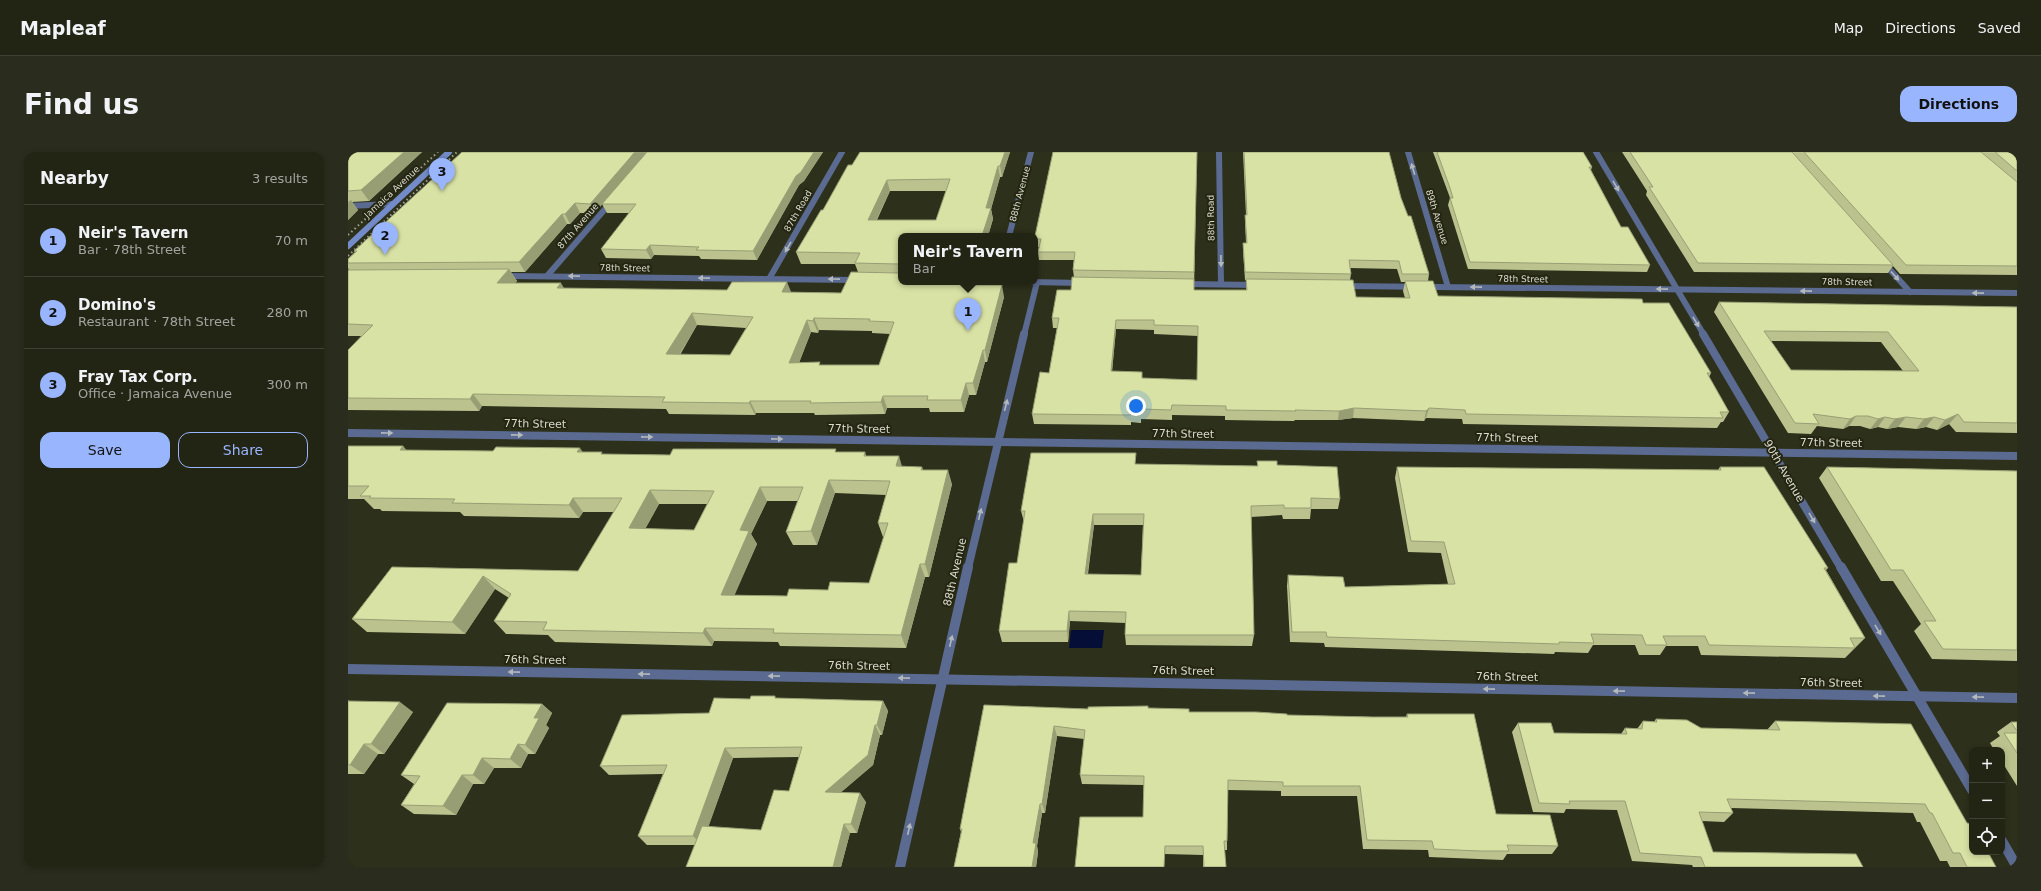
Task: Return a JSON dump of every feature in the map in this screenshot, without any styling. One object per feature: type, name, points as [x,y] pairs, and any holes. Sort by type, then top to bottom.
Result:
[{"type":"main road","name":"Jamaica Avenue","points":[[348,246],[449,152]]},
{"type":"street","name":"87th Road","points":[[769,279],[842,152]]},
{"type":"street","name":"88th Avenue","points":[[1010,233],[1032,152]]},
{"type":"street","name":"88th Road","points":[[1219,152],[1221,284]]},
{"type":"street","name":"89th Avenue","points":[[1408,152],[1448,287]]},
{"type":"street","name":"90th Avenue","points":[[1596,152],[1969,785]]},
{"type":"street","name":"87th Avenue","points":[[547,276],[617,194]]},
{"type":"street","points":[[348,206],[392,204]]},
{"type":"street","points":[[1877,255],[1910,292]]},
{"type":"street","name":"78th Street","points":[[499,276],[862,280]]},
{"type":"street","points":[[1038,282],[1090,283]]},
{"type":"street","points":[[1175,284],[1260,285]]},
{"type":"street","name":"88th Avenue","points":[[900,867],[997,442],[1036,285]]},
{"type":"street","name":"78th Street","points":[[1338,286],[2017,293]]},
{"type":"street","name":"77th Street","points":[[348,433],[2017,456]]},
{"type":"street","name":"76th Street","points":[[348,669],[2017,698]]},
{"type":"street","points":[[2005,846],[2017,867]]},
{"type":"shaded area","points":[[1071,630],[1104,630],[1102,648],[1069,648]]},
{"type":"building","points":[[348,152],[404,152],[361,190],[348,191]]},
{"type":"building","points":[[462,152],[635,152],[590,204],[575,203],[565,214],[562,214],[519,262],[348,263],[348,259],[357,251],[354,251]]},
{"type":"building","points":[[647,152],[814,152],[801,172],[796,176],[753,251],[696,250],[699,247],[650,245],[646,250],[601,249],[636,204],[602,204]]},
{"type":"building","points":[[860,152],[1005,152],[1000,166],[998,166],[986,208],[991,208],[983,233],[898,233],[898,264],[855,263],[860,253],[796,252],[821,210],[823,210],[848,165],[852,165]],"holes":[[[950,179],[936,220],[868,220],[887,180]]]},
{"type":"building","points":[[1053,152],[1197,152],[1194,272],[1073,270],[1075,252],[1038,252],[1041,239],[1038,239],[1038,233],[1036,233]]},
{"type":"building","points":[[1244,152],[1389,152],[1401,198],[1408,216],[1411,216],[1429,274],[1402,274],[1399,261],[1349,260],[1351,274],[1245,272],[1243,243],[1247,243],[1245,215],[1247,215]]},
{"type":"building","points":[[1437,152],[1583,152],[1592,167],[1589,167],[1621,227],[1628,227],[1650,265],[1470,262],[1450,198],[1453,198],[1450,188]]},
{"type":"building","points":[[1630,152],[1792,152],[1893,265],[1698,263],[1649,187],[1653,187]]},
{"type":"building","points":[[1804,152],[1981,152],[2017,182],[2017,266],[1906,265]]},
{"type":"building","points":[[1995,152],[2017,152],[2017,171]]},
{"type":"building","points":[[509,269],[497,283],[561,283],[557,288],[727,290],[732,282],[787,282],[782,292],[841,293],[851,272],[898,273],[898,285],[1002,285],[985,350],[983,350],[973,383],[966,383],[961,400],[927,400],[928,396],[883,396],[881,402],[662,402],[665,397],[473,394],[470,399],[348,398],[348,350],[373,325],[348,324],[348,270]],"holes":[[[692,313],[753,317],[730,355],[666,354]],[[814,318],[870,319],[869,321],[894,322],[879,365],[819,365],[820,362],[789,363],[807,320],[813,321]]]},
{"type":"building","points":[[1072,277],[1194,279],[1194,290],[1247,290],[1246,279],[1353,280],[1356,297],[1410,298],[1405,281],[1433,281],[1438,296],[1642,299],[1643,303],[1669,303],[1711,373],[1707,373],[1729,412],[1720,412],[1723,418],[1466,414],[1465,410],[1429,408],[1426,411],[1354,408],[1339,411],[1226,410],[1226,406],[1172,405],[1171,410],[1141,409],[1141,413],[1131,413],[1130,415],[1032,414],[1040,372],[1049,373],[1059,318],[1052,318],[1057,290],[1071,290]],"holes":[[[1116,320],[1154,320],[1154,325],[1198,326],[1197,380],[1142,378],[1142,372],[1111,371]]]},
{"type":"building","points":[[1719,302],[2017,307],[2017,423],[1964,422],[1958,414],[1945,420],[1934,417],[1924,419],[1906,417],[1895,419],[1885,417],[1878,419],[1868,416],[1856,416],[1850,419],[1813,414],[1819,424],[1795,423]],"holes":[[[1764,331],[1888,332],[1919,371],[1791,370]]]},
{"type":"building","points":[[348,446],[403,446],[400,450],[493,451],[496,447],[580,448],[577,452],[602,452],[601,454],[670,455],[673,449],[836,449],[835,452],[865,452],[864,456],[899,456],[896,466],[922,467],[921,470],[948,470],[925,564],[920,564],[901,635],[773,633],[774,629],[705,628],[703,633],[543,630],[547,622],[494,621],[511,594],[483,576],[452,622],[352,619],[392,567],[578,571],[622,498],[573,498],[569,505],[452,503],[455,499],[369,498],[371,496],[360,496],[369,486],[348,486]],"holes":[[[829,480],[890,481],[878,523],[888,523],[869,583],[830,582],[828,590],[789,589],[787,596],[721,595],[749,531],[740,530],[760,487],[803,487],[786,532],[811,531]],[[650,490],[714,491],[694,530],[629,528]]]},
{"type":"building","points":[[1031,453],[1136,453],[1135,464],[1258,466],[1257,461],[1277,461],[1277,465],[1337,467],[1340,499],[1311,498],[1311,508],[1284,508],[1284,505],[1251,506],[1254,635],[1125,635],[1126,612],[1069,611],[1067,631],[999,631],[1009,563],[1017,563],[1025,511],[1021,511]],"holes":[[[1093,514],[1144,514],[1141,575],[1085,574]]]},
{"type":"building","points":[[1397,467],[1721,470],[1720,467],[1764,467],[1828,568],[1824,568],[1865,638],[1850,638],[1855,648],[1709,645],[1705,636],[1663,636],[1667,645],[1646,645],[1642,635],[1591,634],[1594,643],[1559,642],[1559,644],[1327,637],[1326,632],[1292,632],[1288,575],[1343,577],[1345,587],[1455,584],[1444,542],[1411,541]]},
{"type":"building","points":[[1827,467],[2017,471],[2017,650],[1943,649],[1924,621],[1936,621],[1903,570],[1891,570]]},
{"type":"building","points":[[751,696],[883,701],[877,725],[875,725],[868,755],[825,792],[860,793],[851,824],[844,824],[833,867],[686,867],[702,826],[761,830],[774,790],[789,791],[802,747],[725,748],[693,836],[638,836],[667,765],[600,766],[622,715],[709,713],[714,698],[750,699]]},
{"type":"building","points":[[348,701],[400,702],[371,744],[364,744],[350,765],[348,765]]},
{"type":"building","points":[[447,703],[542,704],[534,718],[539,718],[525,745],[518,744],[510,759],[482,758],[473,775],[462,775],[443,806],[401,805],[420,776],[401,775]]},
{"type":"building","points":[[984,705],[1088,709],[1088,707],[1148,706],[1148,708],[1189,709],[1189,712],[1256,712],[1287,715],[1372,717],[1408,717],[1407,714],[1474,714],[1496,814],[1550,815],[1558,846],[1507,845],[1509,851],[1480,851],[1434,849],[1432,841],[1367,840],[1360,786],[1283,786],[1283,782],[1228,780],[1227,841],[1224,841],[1226,867],[1204,867],[1203,846],[1165,846],[1164,867],[1075,867],[1080,817],[1143,817],[1144,776],[1080,775],[1085,730],[1054,726],[1042,804],[1040,804],[1033,843],[1036,843],[1032,867],[954,867]]},
{"type":"building","points":[[1656,719],[1687,720],[1701,728],[1780,730],[1775,721],[1911,724],[1967,823],[1969,823],[1969,855],[1990,855],[1996,867],[1967,867],[1960,853],[1953,853],[1932,813],[1930,813],[1925,804],[1727,799],[1733,813],[1699,812],[1713,852],[1856,854],[1863,867],[1705,867],[1701,857],[1640,853],[1625,801],[1569,801],[1570,804],[1539,803],[1518,723],[1551,723],[1554,733],[1627,734],[1625,728],[1642,729],[1643,721],[1657,722]]},
{"type":"building","points":[[2011,722],[2017,722],[2017,731]]},
{"type":"building","points":[[2004,733],[2017,733],[2017,753]]},
{"type":"railway","points":[[348,235],[438,152]]},
{"type":"railway","points":[[348,256],[457,152]]},
{"type":"place","name":"Fray Tax Corp.","points":[[442,191]]},
{"type":"place","name":"Domino's","points":[[385,255]]},
{"type":"place","name":"Neir's Tavern","points":[[968,331]]}]
